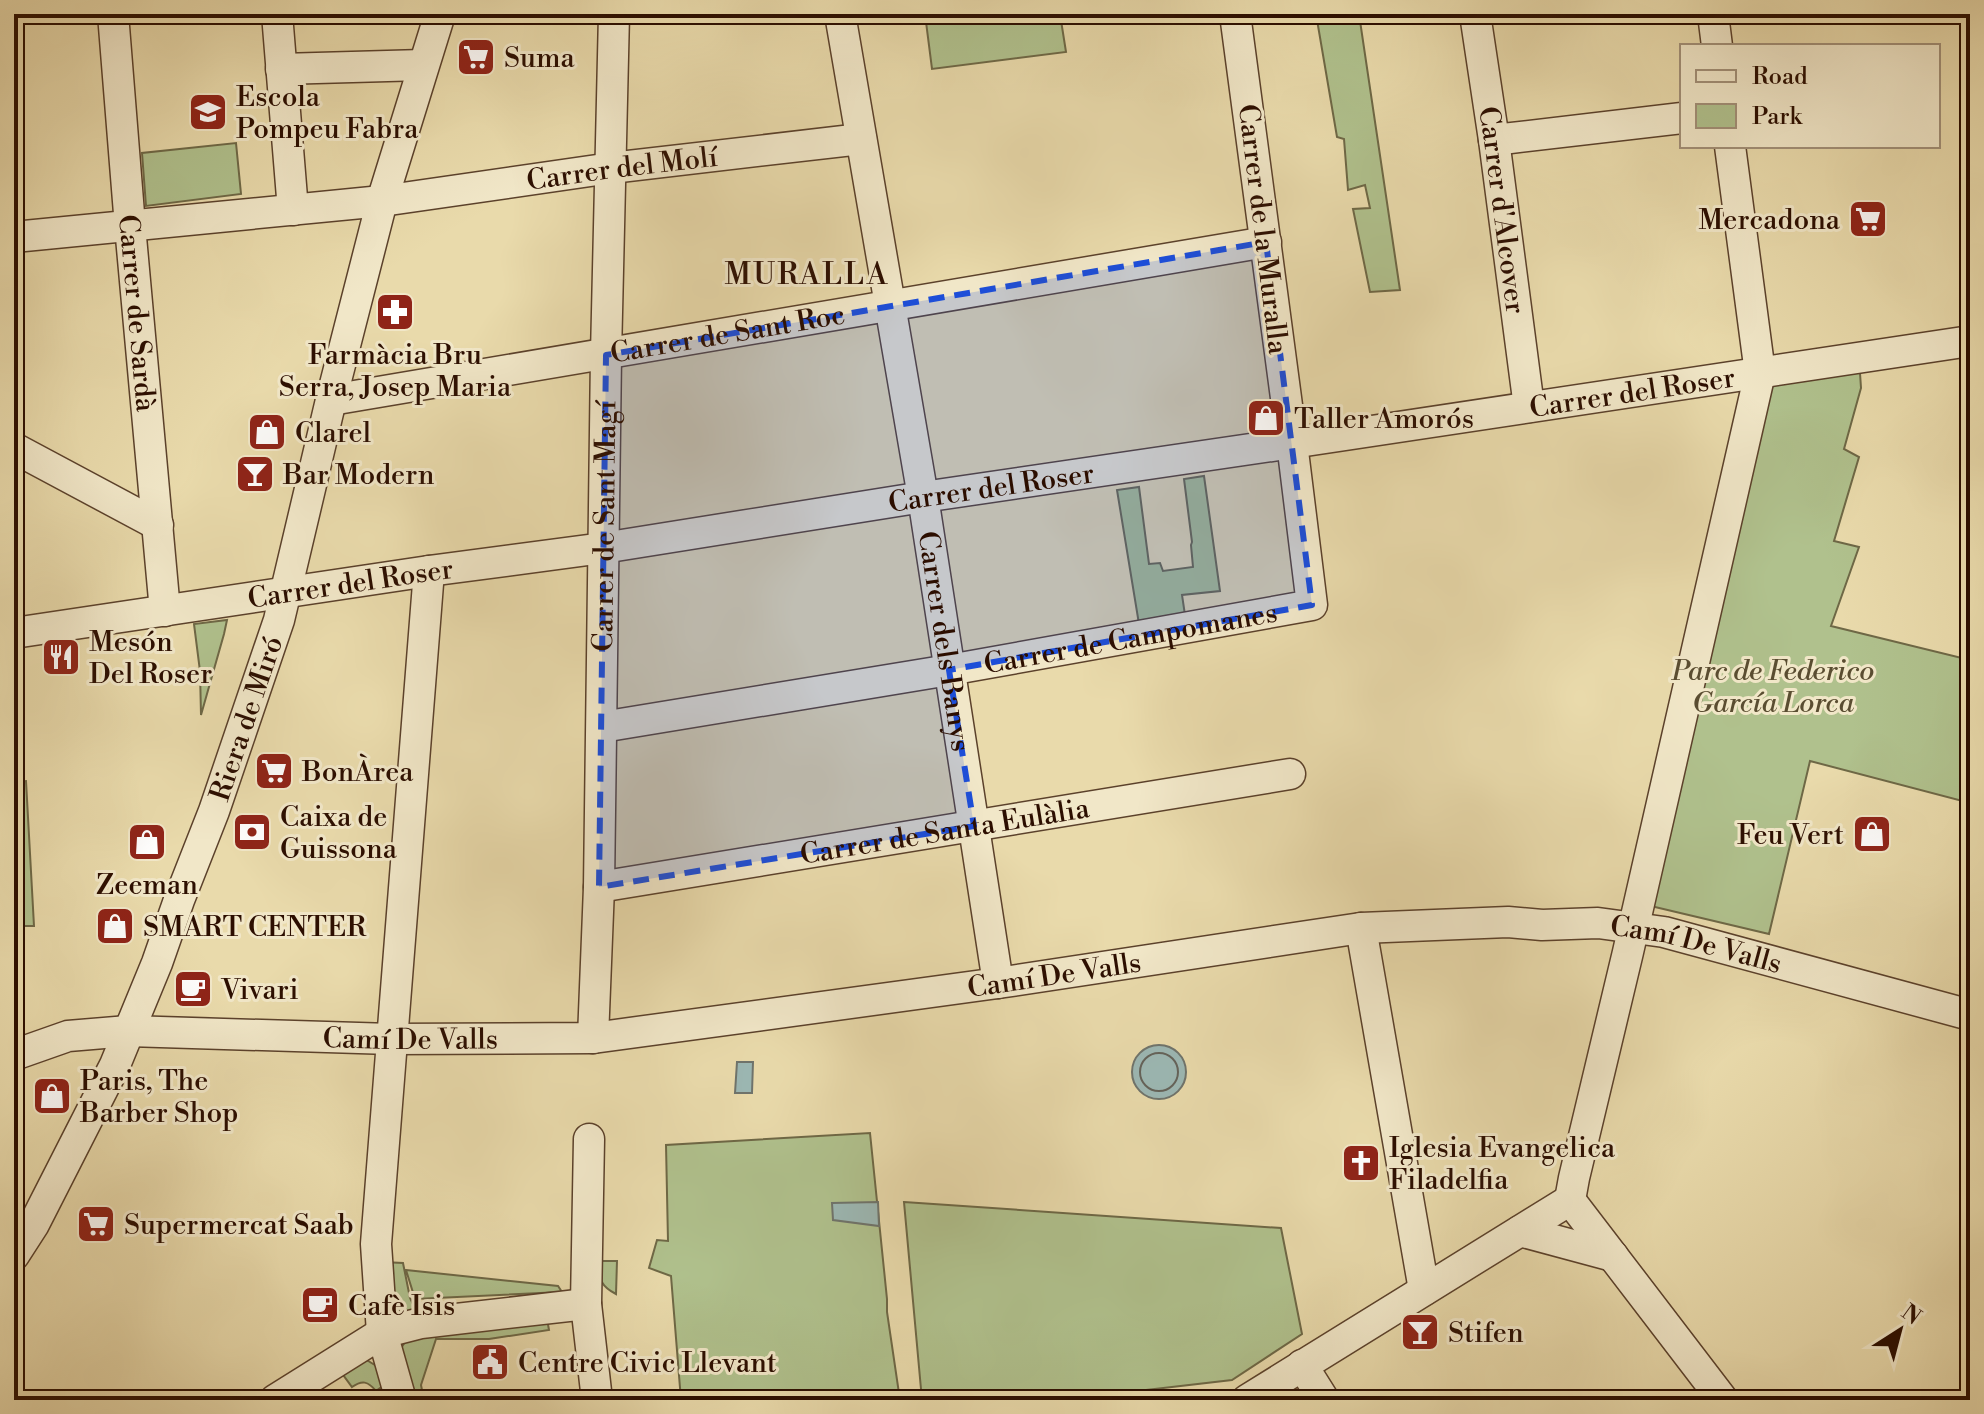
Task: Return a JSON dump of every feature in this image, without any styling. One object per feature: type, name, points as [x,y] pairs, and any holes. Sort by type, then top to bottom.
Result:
[{"type":"street","name":"Carrer de Sardà","points":[[113,14],[165,611]]},
{"type":"street","points":[[277,14],[293,210]]},
{"type":"street","name":"Riera de Miró","points":[[14,1255],[34,1224],[115,1065],[214,811],[279,620],[382,201],[440,14]]},
{"type":"street","name":"Carrer de Sant Magí","points":[[593,1038],[599,887],[614,14]]},
{"type":"street","name":"Carrer dels Banys","points":[[840,14],[923,497],[998,983]]},
{"type":"street","name":"Carrer de la Muralla","points":[[1235,14],[1312,605]]},
{"type":"street","name":"Carrer d'Alcover","points":[[1475,14],[1529,407]]},
{"type":"street","points":[[1713,14],[1717,44]]},
{"type":"street","points":[[281,69],[423,65]]},
{"type":"street","points":[[1494,140],[1680,118]]},
{"type":"street","name":"Carrer del Molí","points":[[14,237],[382,201],[611,168],[861,139]]},
{"type":"street","points":[[1723,1400],[1570,1200],[1760,373],[1730,148]]},
{"type":"street","name":"Carrer de Sant Roc","points":[[331,400],[1266,242]]},
{"type":"street","name":"Carrer del Roser","points":[[14,633],[603,548],[923,497],[1970,341]]},
{"type":"street","points":[[14,448],[158,525]]},
{"type":"street","points":[[401,1400],[382,1333],[376,1244],[429,571]]},
{"type":"street","name":"Carrer de Campomanes","points":[[602,727],[949,670],[1312,605]]},
{"type":"street","name":"Carrer de Santa Eulàlia","points":[[599,887],[1290,774]]},
{"type":"street","name":"Camí De Valls","points":[[14,1055],[68,1036],[128,1031],[391,1039],[593,1038],[998,983],[1361,928],[1508,922],[1542,925],[1598,923],[1664,932],[1970,1015]]},
{"type":"street","points":[[1361,928],[1424,1290]]},
{"type":"street","points":[[589,1139],[586,1304],[597,1400]]},
{"type":"street","points":[[1247,1400],[1570,1200]]},
{"type":"street","points":[[1520,1231],[1613,1256]]},
{"type":"street","points":[[275,1400],[382,1333],[421,1323],[586,1304]]},
{"type":"street","points":[[1302,1365],[1324,1400]]},
{"type":"highlighted area","points":[[1266,242],[1312,605],[949,670],[974,826],[599,887],[606,355]]},
{"type":"green space","points":[[925,14],[1060,14],[1066,52],[932,69]]},
{"type":"green space","points":[[1316,14],[1359,14],[1400,290],[1370,292],[1353,209],[1370,208],[1365,185],[1348,190],[1344,139],[1337,137]]},
{"type":"green space","points":[[236,143],[241,194],[146,206],[142,153]]},
{"type":"green space","name":"Parc de Federico García Lorca","points":[[1859,358],[1861,388],[1844,449],[1859,457],[1834,541],[1859,547],[1831,626],[1970,660],[1970,803],[1810,761],[1769,934],[1638,903],[1760,373]]},
{"type":"green space","points":[[1204,476],[1220,591],[1182,595],[1185,615],[1139,624],[1117,490],[1139,487],[1149,564],[1160,563],[1163,571],[1193,567],[1184,479]]},
{"type":"green space","points":[[227,620],[224,634],[201,715],[194,624]]},
{"type":"green space","points":[[26,781],[34,926],[14,926],[14,782]]},
{"type":"green space","points":[[870,1133],[887,1312],[900,1400],[681,1400],[671,1276],[649,1268],[657,1240],[668,1241],[666,1145]]},
{"type":"green space","points":[[904,1202],[1281,1228],[1302,1334],[1232,1380],[1060,1400],[922,1400]]},
{"type":"green space","points":[[598,1261],[617,1261],[616,1294],[601,1281]]},
{"type":"green space","points":[[382,1262],[403,1263],[410,1298],[423,1311],[404,1314],[388,1303]]},
{"type":"green space","points":[[406,1270],[558,1286],[562,1292],[415,1299]]},
{"type":"green space","points":[[547,1319],[549,1330],[489,1339],[436,1339],[421,1385],[424,1400],[412,1400],[400,1350],[408,1337]]},
{"type":"green space","points":[[365,1359],[378,1367],[388,1382],[376,1391],[365,1383],[352,1387],[341,1372]]},
{"type":"water","points":[[1159,1045],[1178,1053],[1186,1072],[1178,1091],[1159,1099],[1140,1091],[1132,1072],[1140,1053]]},
{"type":"water","points":[[737,1062],[753,1062],[752,1093],[735,1093]]},
{"type":"water","points":[[878,1202],[879,1226],[833,1220],[832,1203]]},
{"type":"place","name":"Suma","points":[[476,57]]},
{"type":"place","name":"Escola Pompeu Fabra","points":[[208,112]]},
{"type":"place","name":"Mercadona","points":[[1868,219]]},
{"type":"place","name":"Farmàcia Bru Serra, Josep Maria","points":[[395,312]]},
{"type":"place","name":"Taller Amorós","points":[[1266,418]]},
{"type":"place","name":"Clarel","points":[[267,432]]},
{"type":"place","name":"Bar Modern","points":[[255,474]]},
{"type":"place","name":"Mesón Del Roser","points":[[61,657]]},
{"type":"place","name":"BonÀrea","points":[[274,771]]},
{"type":"place","name":"Caixa de Guissona","points":[[252,832]]},
{"type":"place","name":"Feu Vert","points":[[1872,834]]},
{"type":"place","name":"Zeeman","points":[[147,842]]},
{"type":"place","name":"SMART CENTER","points":[[115,926]]},
{"type":"place","name":"Vivari","points":[[193,989]]},
{"type":"place","name":"Paris, The Barber Shop","points":[[52,1096]]},
{"type":"place","name":"Iglesia Evangelica Filadelfia","points":[[1361,1163]]},
{"type":"place","name":"Supermercat Saab","points":[[96,1224]]},
{"type":"place","name":"Cafè Isis","points":[[320,1305]]},
{"type":"place","name":"Stifen","points":[[1420,1332]]},
{"type":"place","name":"Centre Civic Llevant","points":[[490,1362]]},
{"type":"district","name":"MURALLA","points":[[807,274]]}]
